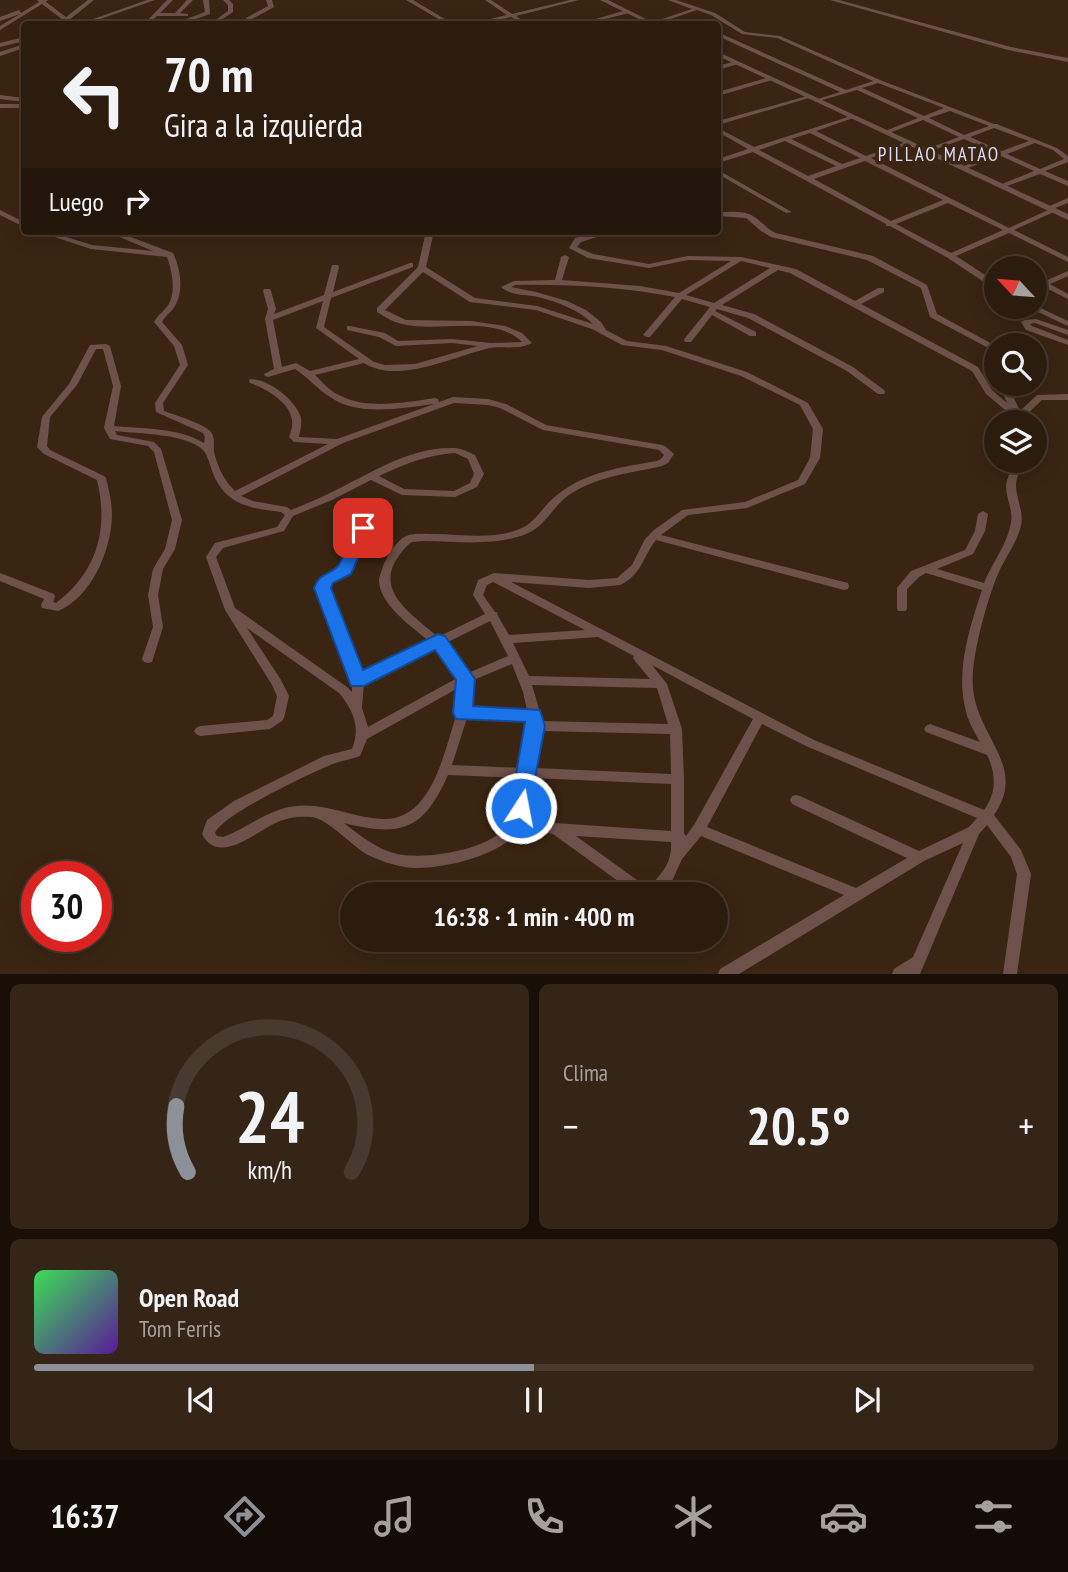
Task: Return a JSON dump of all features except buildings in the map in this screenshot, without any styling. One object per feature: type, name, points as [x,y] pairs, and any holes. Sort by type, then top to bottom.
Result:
[{"type":"street","points":[[0,24],[41,0]]},
{"type":"street","points":[[41,0],[63,21]]},
{"type":"street","points":[[0,24],[41,0]]},
{"type":"street","points":[[74,0],[84,5]]},
{"type":"street","points":[[65,21],[91,0]]},
{"type":"street","points":[[93,21],[152,0]]},
{"type":"street","points":[[149,21],[170,0]]},
{"type":"street","points":[[176,15],[190,0]]},
{"type":"street","points":[[186,21],[208,13],[206,0]]},
{"type":"street","points":[[216,21],[230,12],[231,5],[226,0]]},
{"type":"street","points":[[251,21],[248,19],[271,7],[269,0]]},
{"type":"street","points":[[408,0],[445,21]]},
{"type":"street","points":[[488,0],[520,21]]},
{"type":"street","points":[[489,21],[576,0]]},
{"type":"street","points":[[603,0],[646,21]]},
{"type":"street","points":[[671,0],[726,20],[738,30],[778,37],[878,81],[1055,149],[1068,159],[1002,186]]},
{"type":"street","points":[[833,0],[1010,49],[1068,60]]},
{"type":"street","points":[[661,21],[696,9]]},
{"type":"street","points":[[592,21],[627,12]]},
{"type":"street","points":[[156,14],[187,15]]},
{"type":"street","points":[[721,37],[738,30]]},
{"type":"street","points":[[721,37],[846,92]]},
{"type":"street","points":[[0,45],[21,40]]},
{"type":"street","points":[[0,54],[21,47]]},
{"type":"street","points":[[721,56],[1068,217]]},
{"type":"street","points":[[721,67],[736,63]]},
{"type":"street","points":[[721,93],[770,79]]},
{"type":"street","points":[[721,122],[846,92],[878,81]]},
{"type":"street","points":[[857,88],[1068,184]]},
{"type":"street","points":[[0,96],[21,100]]},
{"type":"street","points":[[0,106],[21,106]]},
{"type":"street","points":[[887,132],[951,108]]},
{"type":"street","points":[[721,160],[853,117]]},
{"type":"street","points":[[926,150],[996,125]]},
{"type":"street","points":[[811,131],[1068,260]]},
{"type":"street","points":[[721,132],[951,256],[984,278]]},
{"type":"street","points":[[786,139],[841,166]]},
{"type":"street","points":[[963,167],[1035,141]]},
{"type":"street","points":[[807,179],[908,143]]},
{"type":"street","points":[[721,174],[788,212]]},
{"type":"street","points":[[890,224],[950,200]]},
{"type":"street","points":[[951,256],[1068,200]]},
{"type":"street","points":[[0,212],[21,223]]},
{"type":"street","points":[[721,214],[745,215],[761,229],[774,235],[870,258],[924,287],[928,294],[929,309],[939,320],[984,344]]},
{"type":"street","points":[[53,235],[91,247],[170,255]]},
{"type":"street","points":[[119,235],[170,255],[175,263],[175,296],[172,306],[158,322],[178,345],[184,365],[159,408],[167,415],[206,431],[210,437],[207,449]]},
{"type":"street","points":[[350,328],[382,335],[396,344],[452,341],[491,345],[525,344],[528,340],[481,325],[403,322],[380,310],[422,268],[429,235]]},
{"type":"street","points":[[594,235],[578,240],[573,248],[591,256],[649,266],[688,258],[741,259],[777,267],[817,282],[854,305],[975,369],[989,392],[1009,410]]},
{"type":"street","points":[[558,282],[565,257]]},
{"type":"street","points":[[647,335],[680,296],[741,259]]},
{"type":"street","points":[[270,319],[410,265]]},
{"type":"street","points":[[335,267],[320,328],[337,343],[379,367],[406,366],[491,345]]},
{"type":"street","points":[[688,340],[713,309],[777,267]]},
{"type":"street","points":[[324,814],[355,840],[387,859],[410,864],[438,861],[493,845],[510,833],[517,822],[534,721],[524,680],[506,639],[478,595],[482,583],[494,577],[589,584],[620,581],[636,567],[654,536],[685,512],[747,505],[802,482],[815,458],[818,429],[804,403],[789,394],[733,370],[663,348],[625,343],[603,331],[537,308],[466,298],[422,268]]},
{"type":"street","points":[[1047,283],[1068,273]]},
{"type":"street","points":[[603,331],[595,319],[576,309],[544,296],[505,288],[514,283],[558,282],[640,288],[680,296],[713,309],[754,334]]},
{"type":"street","points":[[1047,286],[1068,297]]},
{"type":"street","points":[[267,290],[272,309],[270,319],[278,370]]},
{"type":"street","points":[[854,305],[881,290]]},
{"type":"street","points":[[713,309],[751,316],[850,369],[881,392]]},
{"type":"street","points":[[1047,314],[1068,324]]},
{"type":"street","points":[[1068,333],[1036,321],[1025,322],[1029,328],[1068,343]]},
{"type":"street","points":[[0,577],[50,597],[46,605],[58,607],[74,597],[100,558],[106,507],[101,478],[47,452],[42,447],[46,417],[74,386],[96,345],[106,346],[117,386],[110,428],[113,437],[151,444],[158,451],[177,520],[170,550],[158,569],[153,595],[158,627],[148,659]]},
{"type":"street","points":[[309,374],[366,360]]},
{"type":"street","points":[[268,374],[296,366],[335,396],[353,404],[404,405],[453,400],[488,402],[503,406],[543,427],[662,448],[669,454],[665,461],[659,464],[615,472],[568,491],[557,499],[539,524],[517,534],[477,539],[421,538],[402,544],[384,576],[387,593],[408,617],[438,641],[466,679],[463,713],[445,770],[428,800],[415,814],[400,823],[384,825],[300,811],[272,816],[223,843],[213,840],[208,834],[212,824],[238,805],[328,760],[356,753],[363,736],[357,706],[358,681],[322,588],[326,580],[345,570],[363,528]]},
{"type":"street","points":[[253,381],[262,384],[290,407],[297,421],[294,437],[297,440],[340,441]]},
{"type":"street","points":[[1028,410],[1040,397],[1068,397]]},
{"type":"street","points":[[234,496],[340,441],[453,400]]},
{"type":"street","points":[[110,428],[177,434],[192,438],[207,449],[223,489],[240,501],[284,509],[290,514]]},
{"type":"street","points":[[200,731],[270,724],[278,718],[282,709],[283,696],[277,682],[230,610],[211,557],[215,548],[274,531],[284,525],[290,514],[371,476],[413,458],[447,449],[469,456],[479,474],[474,485],[446,494],[402,492],[371,476]]},
{"type":"street","points":[[725,974],[919,857],[974,831],[988,817],[1001,784],[1001,768],[971,716],[967,687],[971,652],[988,588],[1008,552],[1018,518],[1011,486],[1016,473]]},
{"type":"street","points":[[902,608],[902,588],[915,574],[969,552],[980,531],[983,513]]},
{"type":"street","points":[[654,536],[845,586]]},
{"type":"street","points":[[927,569],[988,588]]},
{"type":"street","points":[[494,577],[637,655],[810,743],[988,817],[1016,854],[1024,874],[1010,974]]},
{"type":"street","points":[[230,610],[325,676],[357,706]]},
{"type":"street","points":[[358,681],[493,615]]},
{"type":"street","points":[[506,639],[597,633]]},
{"type":"street","points":[[637,655],[661,684],[676,729],[680,836],[678,855]]},
{"type":"street","points":[[363,736],[466,679],[514,658]]},
{"type":"street","points":[[524,680],[661,684]]},
{"type":"street","points":[[463,713],[534,721],[676,729]]},
{"type":"street","points":[[662,882],[678,855],[699,829],[760,718]]},
{"type":"street","points":[[930,729],[994,752]]},
{"type":"street","points":[[445,770],[678,779]]},
{"type":"street","points":[[796,800],[919,857]]},
{"type":"street","points":[[517,822],[555,829],[680,836]]},
{"type":"street","points":[[555,829],[632,882]]},
{"type":"street","points":[[699,829],[857,894]]},
{"type":"street","points":[[900,974],[915,967],[974,831]]},
{"type":"district","name":"PILLAO MATAO","points":[[939,154]]},
{"type":"route","points":[[363,528],[345,570],[326,580],[322,588],[358,681],[438,641],[466,679],[463,713],[534,715],[535,726],[521,808]]}]
